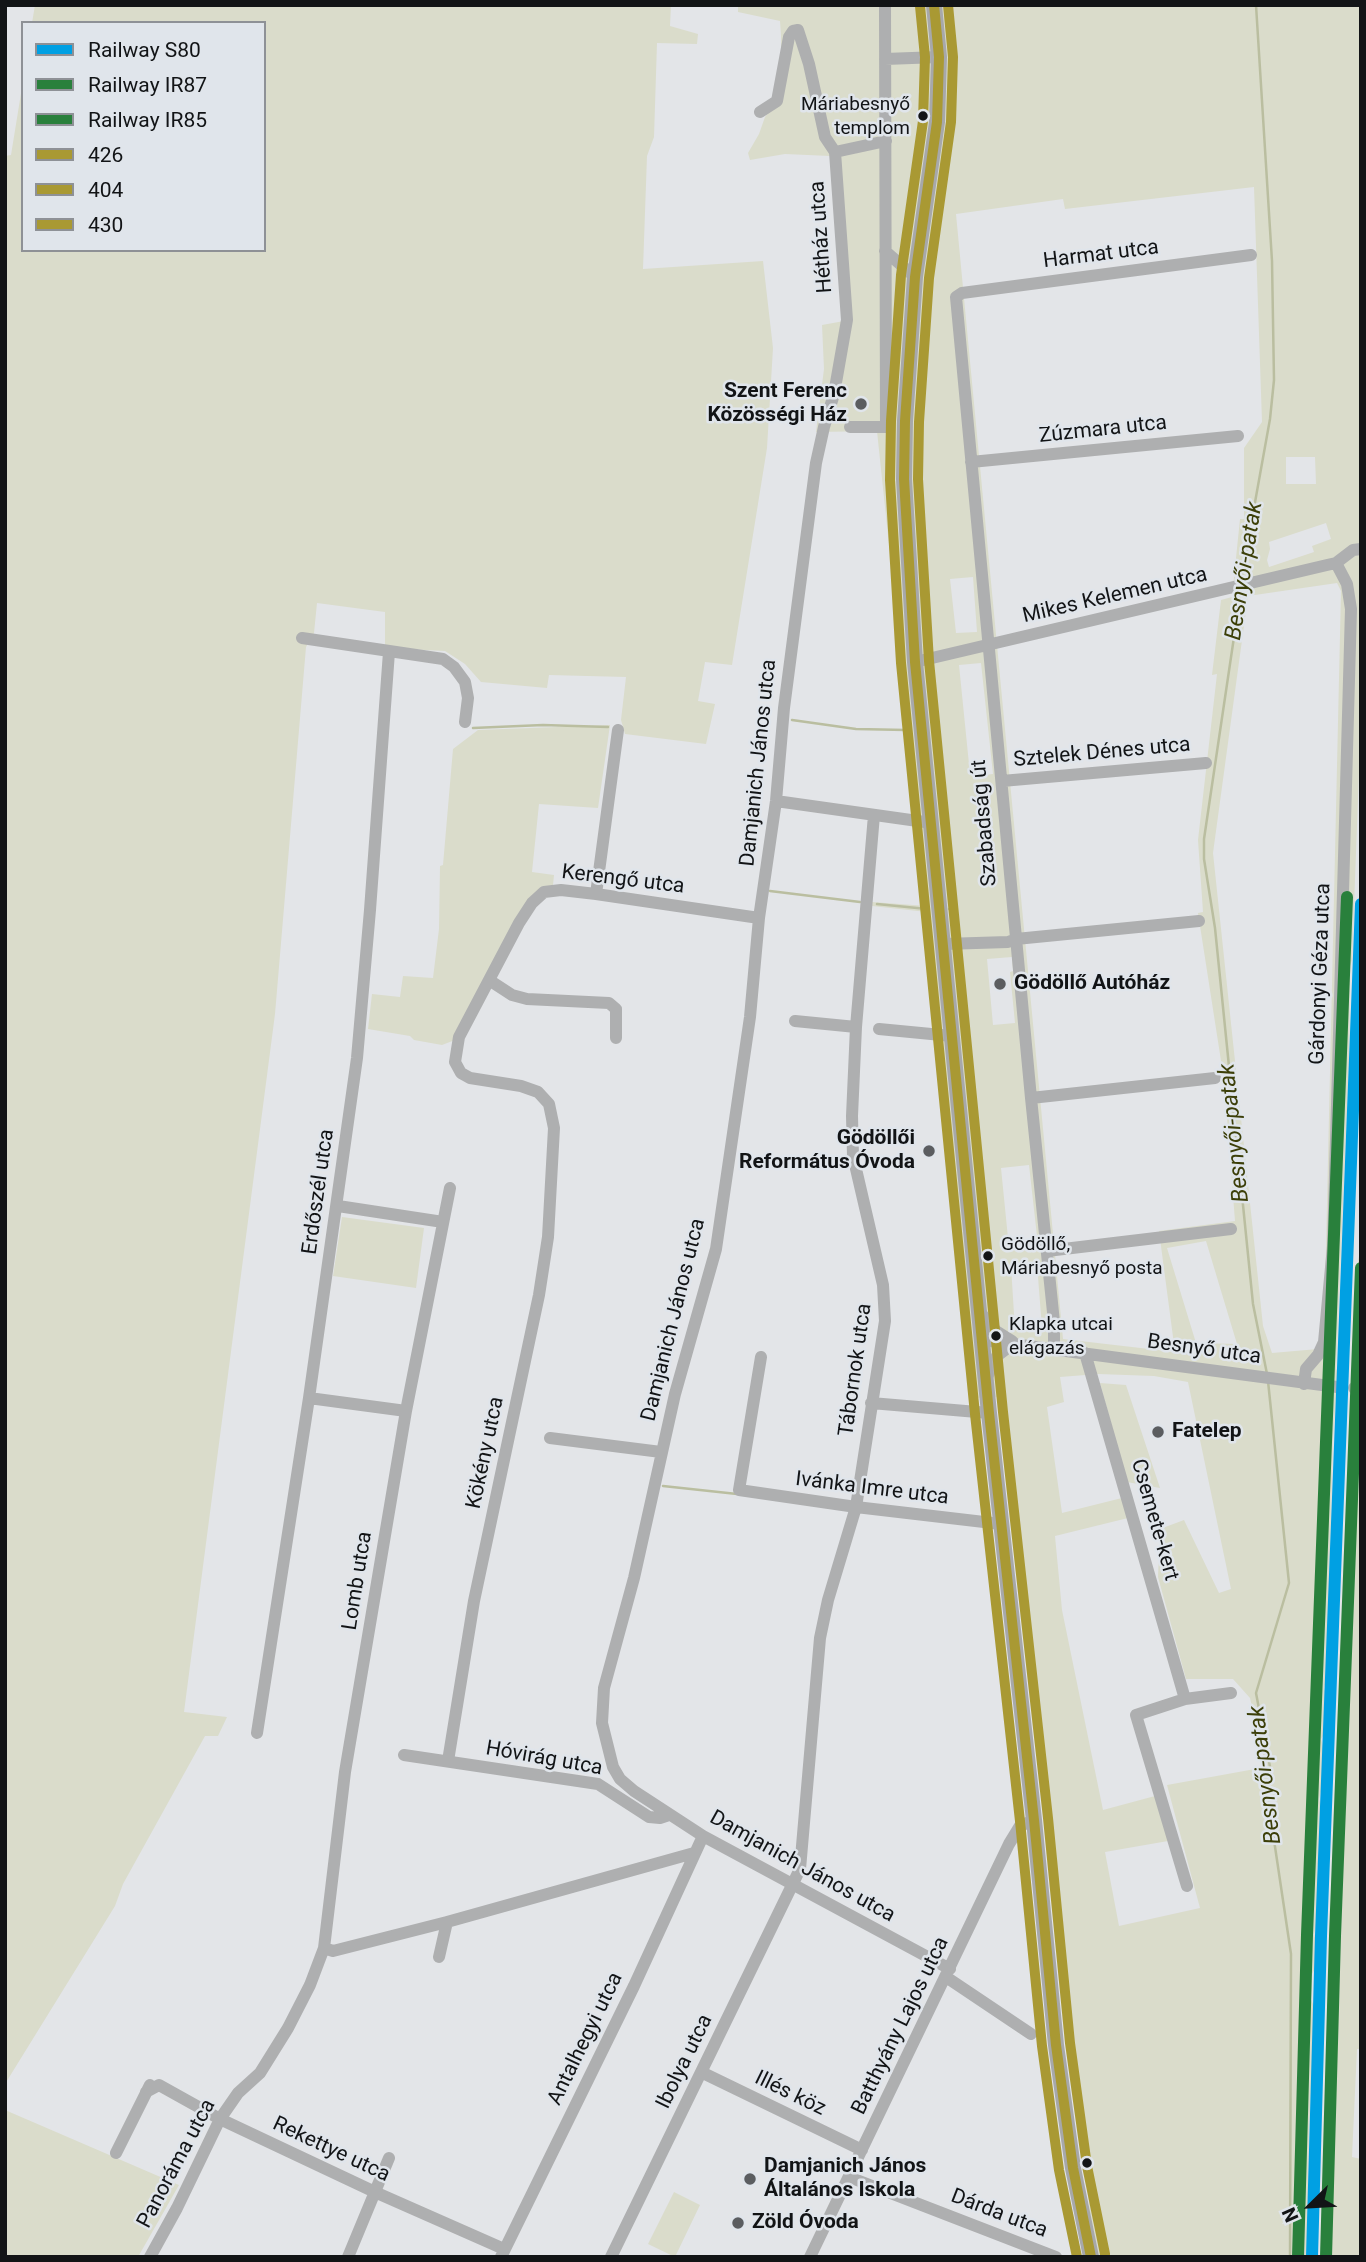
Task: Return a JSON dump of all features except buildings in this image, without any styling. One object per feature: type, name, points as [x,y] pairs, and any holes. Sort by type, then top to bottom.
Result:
[{"type":"main road","points":[[934,5],[939,57],[934,145],[915,277],[906,372],[904,473],[915,662],[989,1413],[1056,2045],[1068,2136],[1091,2257]]},
{"type":"street","points":[[850,427],[886,427],[885,5]]},
{"type":"street","name":"Hétház utca","points":[[760,112],[777,101],[789,37],[793,31],[798,30],[809,64],[825,137],[835,152],[847,320]]},
{"type":"street","points":[[885,59],[939,57]]},
{"type":"street","points":[[835,152],[886,142]]},
{"type":"street","points":[[885,251],[915,277]]},
{"type":"street","name":"Harmat utca","points":[[957,295],[1251,255]]},
{"type":"street","name":"Szabadság út","points":[[957,295],[1054,1348]]},
{"type":"street","name":"Damjanich János utca","points":[[847,320],[834,394],[816,463],[784,708],[776,801],[759,918],[750,1017],[716,1249],[661,1452],[634,1578],[604,1688],[602,1709],[610,1758],[620,1780],[703,1836],[948,1973],[1031,2034]]},
{"type":"street","name":"Zúzmara utca","points":[[971,462],[1238,436]]},
{"type":"street","name":"Mikes Kelemen utca","points":[[915,662],[1336,563],[1353,550],[1361,549]]},
{"type":"street","name":"Gárdonyi Géza utca","points":[[1304,1384],[1306,1369],[1318,1355],[1324,1342],[1332,1245],[1351,609],[1347,584],[1336,563]]},
{"type":"street","points":[[302,638],[439,657],[463,677],[468,692],[466,722]]},
{"type":"street","name":"Erdőszél utca","points":[[257,1733],[338,1206],[357,1058],[389,652]]},
{"type":"street","points":[[596,894],[618,730]]},
{"type":"street","name":"Sztelek Dénes utca","points":[[1002,781],[1206,763]]},
{"type":"street","points":[[776,801],[932,823]]},
{"type":"street","name":"Tábornok utca","points":[[794,1885],[800,1869],[822,1628],[856,1507],[885,1321],[886,1301],[853,1156],[852,1116],[856,1027],[874,815]]},
{"type":"street","name":"Kerengő utca","points":[[552,1152],[553,1119],[544,1097],[528,1088],[470,1078],[456,1066],[455,1052],[458,1037],[519,923],[539,895],[553,890],[596,894],[759,918]]},
{"type":"street","points":[[944,944],[1008,942],[1016,939],[1199,921]]},
{"type":"street","points":[[489,980],[512,995],[527,999],[609,1003],[616,1009],[617,1038]]},
{"type":"street","points":[[795,1021],[856,1027]]},
{"type":"street","points":[[879,1029],[952,1036]]},
{"type":"street","points":[[1031,1098],[1215,1078]]},
{"type":"street","name":"Kökény utca","points":[[447,1761],[474,1601],[538,1295],[548,1237],[552,1152]]},
{"type":"street","name":"Lomb utca","points":[[324,1948],[345,1772],[406,1412],[450,1188]]},
{"type":"street","points":[[338,1206],[443,1222]]},
{"type":"street","points":[[1047,1251],[1231,1229]]},
{"type":"street","points":[[980,1312],[996,1331],[1015,1343],[997,1356],[986,1377]]},
{"type":"street","name":"Besnyő utca","points":[[983,1340],[1337,1387]]},
{"type":"street","name":"Csemete-kert","points":[[1085,1353],[1185,1699]]},
{"type":"street","name":"Ivánka Imre utca","points":[[761,1357],[739,1490],[1001,1524]]},
{"type":"street","points":[[309,1398],[406,1412]]},
{"type":"street","points":[[871,1403],[989,1413]]},
{"type":"street","points":[[550,1438],[661,1452]]},
{"type":"street","points":[[1187,1886],[1136,1715],[1185,1699],[1231,1693]]},
{"type":"street","name":"Hóvirág utca","points":[[404,1755],[598,1784],[649,1817],[669,1815]]},
{"type":"street","name":"Batthyány Lajos utca","points":[[810,2257],[1015,1834],[1020,1826],[1034,1820]]},
{"type":"street","name":"Antalhegyi utca","points":[[502,2253],[634,1986],[703,1836]]},
{"type":"street","points":[[324,1948],[333,1951],[447,1922],[694,1853]]},
{"type":"street","name":"Ibolya utca","points":[[611,2257],[794,1885]]},
{"type":"street","points":[[439,1956],[447,1922]]},
{"type":"street","name":"Panoráma utca","points":[[150,2257],[220,2119],[238,2093],[260,2073],[271,2057],[310,1985],[324,1948]]},
{"type":"street","name":"Illés köz","points":[[701,2072],[862,2150]]},
{"type":"street","name":"Rekettye utca","points":[[116,2153],[149,2086],[159,2085],[220,2119],[502,2253]]},
{"type":"street","points":[[348,2257],[377,2193],[389,2158]]},
{"type":"street","name":"Dárda utca","points":[[849,2177],[1056,2257]]},
{"type":"green space","points":[[35,5],[671,5],[670,26],[698,34],[697,44],[657,43],[654,137],[647,156],[643,269],[763,261],[773,348],[767,448],[732,665],[705,662],[698,701],[715,704],[706,744],[625,734],[621,720],[626,677],[549,675],[547,688],[481,682],[465,664],[445,651],[385,648],[385,612],[317,603],[314,633],[306,647],[275,1014],[184,1712],[227,1717],[218,1736],[205,1736],[123,1884],[115,1906],[5,2084],[5,156],[11,155],[21,93],[21,252],[266,252],[266,21],[32,21]]},
{"type":"green space","points":[[738,5],[1361,5],[1361,719],[1350,966],[1338,1372],[1333,1438],[1327,1678],[1324,1688],[1325,1733],[1321,1739],[1324,1749],[1323,1783],[1319,1799],[1322,1810],[1317,1869],[1318,1918],[1314,1934],[1317,1945],[1311,2000],[1315,2008],[1307,2257],[1098,2257],[1093,2241],[1000,1397],[975,1398],[927,912],[872,906],[872,902],[927,906],[877,431],[816,432],[824,369],[822,325],[844,321],[830,156],[785,154],[750,160],[748,153],[771,109],[781,58],[780,21],[738,12]],"holes":[[[1254,187],[1262,422],[1244,448],[1244,519],[1240,519],[1232,597],[1221,600],[1212,675],[1217,674],[1198,840],[1203,912],[1198,913],[1224,1080],[1235,1221],[1159,1231],[1175,1352],[1063,1339],[956,214],[1063,199],[1065,209]],[[1286,457],[1315,457],[1316,484],[1286,484]],[[1326,523],[1331,539],[1312,546],[1314,552],[1269,567],[1269,542]],[[973,577],[977,632],[956,633],[950,579]],[[1337,583],[1341,591],[1325,1290],[1318,1349],[1272,1353],[1263,1326],[1213,853],[1248,596]],[[981,663],[993,774],[970,774],[959,665]],[[1012,957],[1013,971],[1010,972],[1015,1023],[993,1025],[987,959]],[[1029,1165],[1038,1245],[1009,1248],[1001,1168]],[[1206,1241],[1237,1344],[1196,1343],[1167,1248]],[[1037,1264],[1042,1328],[1015,1330],[1011,1266]],[[1098,1374],[1154,1376],[1188,1382],[1231,1589],[1219,1593],[1184,1520],[1160,1529],[1158,1577],[1186,1679],[1233,1679],[1250,1698],[1266,1767],[1167,1785],[1200,1908],[1119,1926],[1105,1852],[1168,1841],[1155,1796],[1103,1810],[1062,1610],[1055,1536],[1128,1518],[1122,1498],[1062,1513],[1047,1407],[1064,1402],[1060,1377]]]},
{"type":"green space","points":[[610,725],[598,808],[539,804],[532,872],[554,875],[553,885],[528,900],[455,1040],[442,1045],[368,1029],[372,994],[400,997],[403,976],[433,978],[439,929],[440,866],[443,865],[453,749],[478,730]]},
{"type":"green space","points":[[342,1217],[424,1228],[416,1288],[333,1276]]},
{"type":"green space","points":[[1361,1249],[1361,2049],[1357,2049],[1352,2157],[1361,2159],[1361,2257],[1325,2257],[1332,2050],[1335,2045],[1333,2000],[1336,1984],[1334,1979],[1342,1750],[1345,1745],[1344,1694],[1358,1260]]},
{"type":"green space","points":[[1100,1383],[1126,1385],[1160,1488],[1127,1482]]},
{"type":"green space","points":[[5,2110],[179,2185],[138,2257],[5,2257]]},
{"type":"green space","points":[[674,2192],[700,2205],[675,2257],[648,2244]]},
{"type":"waterway","name":"Besnyői-patak","points":[[1241,580],[1270,419],[1274,380],[1272,261],[1256,5]]},
{"type":"waterway","name":"Besnyői-patak","points":[[1241,590],[1204,839],[1204,859],[1215,928],[1253,1304],[1267,1374]]},
{"type":"waterway","points":[[792,720],[856,729],[906,730]]},
{"type":"waterway","points":[[473,728],[543,725],[608,727]]},
{"type":"waterway","points":[[770,891],[860,902]]},
{"type":"waterway","points":[[877,904],[927,909]]},
{"type":"waterway","name":"Besnyői-patak","points":[[1268,1381],[1289,1583],[1256,1693],[1271,1772],[1267,1793],[1291,1954],[1290,2257]]},
{"type":"waterway","points":[[663,1486],[737,1494]]},
{"type":"rail line","name":"IR85","points":[[1298,2257],[1307,1935],[1347,897]]},
{"type":"rail line","name":"S80","points":[[1312,2257],[1321,1936],[1361,904]]},
{"type":"rail line","name":"IR87","points":[[1326,2257],[1335,1936],[1361,1268]]},
{"type":"transit line","name":"426","points":[[934,5],[939,57],[937,122],[915,277],[905,421],[904,479],[915,662],[989,1413],[1056,2045],[1073,2168],[1091,2257]]},
{"type":"transit line","name":"430","points":[[948,5],[953,57],[951,122],[929,278],[919,422],[918,479],[929,661],[1003,1412],[1070,2043],[1087,2166],[1105,2254]]},
{"type":"transit line","name":"404","points":[[920,6],[925,57],[923,121],[901,275],[891,421],[890,480],[901,663],[975,1414],[1042,2046],[1059,2170],[1077,2257]]},
{"type":"place","name":"Máriabesnyő templom","points":[[923,116]]},
{"type":"place","name":"Szent Ferenc Közösségi Ház","points":[[861,404]]},
{"type":"place","name":"Gödöllő Autóház","points":[[1000,984]]},
{"type":"place","name":"Gödöllői Református Óvoda","points":[[929,1151]]},
{"type":"place","name":"Gödöllő, Máriabesnyő posta","points":[[988,1256]]},
{"type":"place","name":"Klapka utcai elágazás","points":[[996,1336]]},
{"type":"place","name":"Fatelep","points":[[1158,1432]]},
{"type":"place","name":"Damjanich János Általános Iskola","points":[[750,2179]]},
{"type":"place","name":"Zöld Óvoda","points":[[738,2223]]}]
